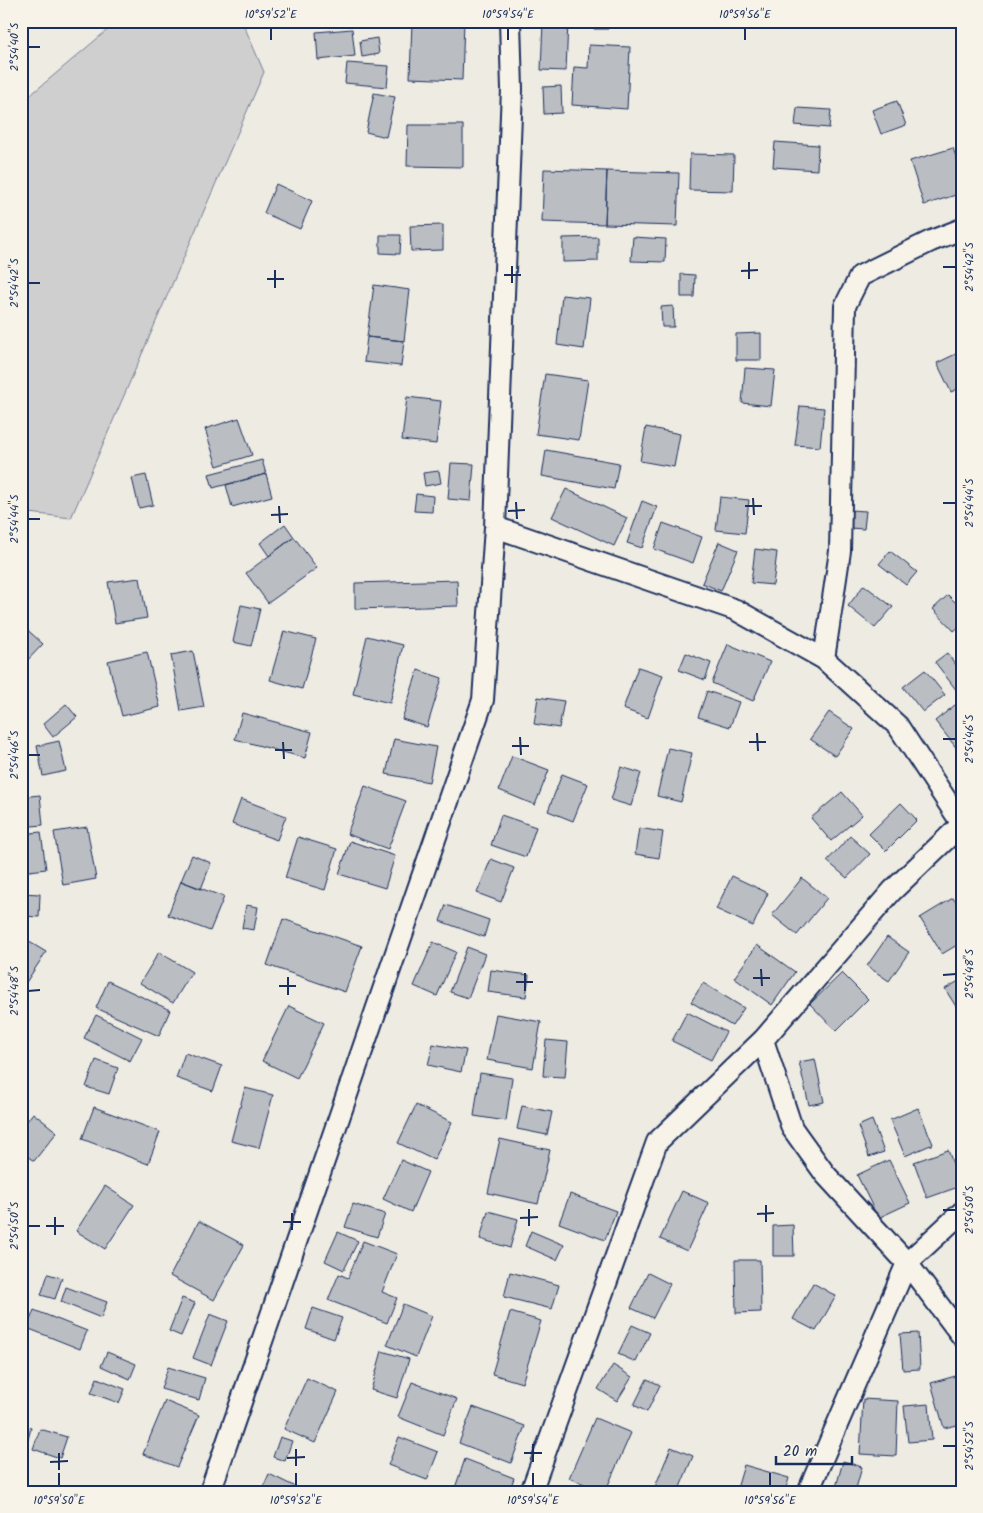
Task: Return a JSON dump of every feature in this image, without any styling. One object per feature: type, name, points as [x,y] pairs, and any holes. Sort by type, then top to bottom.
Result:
[{"type":"street","points":[[210,1492],[483,700],[495,527],[512,90],[510,21]]},
{"type":"street","points":[[824,659],[840,551],[845,306],[860,276],[932,241],[962,229]]},
{"type":"street","points":[[495,527],[736,610],[824,659],[898,726],[962,824],[892,891],[763,1040],[657,1142],[531,1492]]},
{"type":"street","points":[[763,1040],[792,1128],[825,1174],[908,1263],[962,1336]]},
{"type":"street","points":[[808,1492],[908,1263],[962,1212]]},
{"type":"shaded area","points":[[118,21],[242,21],[264,72],[71,518],[21,512],[21,103]]},
{"type":"building","points":[[412,21],[464,21],[462,80],[410,78]]},
{"type":"building","points":[[543,21],[568,21],[566,71],[541,70]]},
{"type":"building","points":[[594,21],[608,21],[608,29],[594,29]]},
{"type":"building","points":[[352,29],[355,56],[318,60],[316,32]]},
{"type":"building","points":[[377,38],[379,54],[362,57],[360,41]]},
{"type":"building","points":[[589,45],[630,47],[627,109],[572,105],[574,67],[588,68]]},
{"type":"building","points":[[347,63],[389,66],[387,87],[345,83]]},
{"type":"building","points":[[561,86],[562,113],[544,114],[543,87]]},
{"type":"building","points":[[374,93],[395,97],[386,137],[366,132]]},
{"type":"building","points":[[897,101],[906,125],[881,134],[872,110]]},
{"type":"building","points":[[797,108],[831,110],[829,128],[795,125]]},
{"type":"building","points":[[408,125],[463,125],[463,167],[407,166]]},
{"type":"building","points":[[775,142],[818,145],[817,170],[773,167]]},
{"type":"building","points":[[953,148],[962,175],[962,193],[924,205],[910,161]]},
{"type":"building","points":[[690,154],[734,155],[733,191],[689,190]]},
{"type":"building","points":[[544,169],[607,171],[605,224],[542,222]]},
{"type":"building","points":[[607,171],[679,173],[677,226],[605,224]]},
{"type":"building","points":[[276,184],[312,201],[300,229],[264,213]]},
{"type":"building","points":[[443,225],[443,250],[411,251],[410,226]]},
{"type":"building","points":[[380,235],[401,235],[400,254],[380,253]]},
{"type":"building","points":[[598,237],[598,261],[563,262],[563,238]]},
{"type":"building","points":[[633,237],[666,239],[665,262],[631,261]]},
{"type":"building","points":[[681,274],[695,275],[694,297],[681,297]]},
{"type":"building","points":[[374,285],[410,290],[404,341],[367,337]]},
{"type":"building","points":[[562,295],[590,298],[584,349],[557,345]]},
{"type":"building","points":[[673,306],[674,327],[662,327],[661,307]]},
{"type":"building","points":[[761,333],[761,360],[736,360],[736,334]]},
{"type":"building","points":[[367,337],[404,341],[401,366],[364,362]]},
{"type":"building","points":[[962,351],[962,387],[951,392],[937,363]]},
{"type":"building","points":[[745,368],[775,370],[771,406],[742,403]]},
{"type":"building","points":[[545,374],[588,380],[579,440],[536,434]]},
{"type":"building","points":[[407,397],[441,401],[436,444],[402,440]]},
{"type":"building","points":[[800,406],[824,408],[820,447],[795,445]]},
{"type":"building","points":[[239,418],[252,455],[217,466],[205,429]]},
{"type":"building","points":[[646,427],[680,434],[674,467],[640,461]]},
{"type":"building","points":[[546,450],[619,463],[614,489],[542,476]]},
{"type":"building","points":[[262,460],[266,474],[213,488],[209,474]]},
{"type":"building","points":[[451,463],[474,464],[471,501],[448,499]]},
{"type":"building","points":[[439,471],[441,483],[425,486],[423,473]]},
{"type":"building","points":[[266,474],[272,496],[232,507],[226,485]]},
{"type":"building","points":[[146,475],[153,505],[139,508],[132,478]]},
{"type":"building","points":[[566,489],[627,518],[614,546],[552,517]]},
{"type":"building","points":[[416,494],[433,496],[432,512],[414,511]]},
{"type":"building","points":[[720,497],[749,500],[745,533],[716,530]]},
{"type":"building","points":[[642,501],[657,507],[642,548],[627,543]]},
{"type":"building","points":[[851,510],[866,511],[864,529],[849,528]]},
{"type":"building","points":[[663,523],[702,537],[693,563],[654,549]]},
{"type":"building","points":[[285,524],[294,537],[269,556],[260,543]]},
{"type":"building","points":[[294,537],[317,568],[268,603],[246,573]]},
{"type":"building","points":[[719,542],[738,550],[721,591],[702,583]]},
{"type":"building","points":[[755,549],[777,552],[773,585],[751,583]]},
{"type":"building","points":[[890,551],[917,572],[906,585],[879,564]]},
{"type":"building","points":[[140,578],[147,618],[115,623],[108,582]]},
{"type":"building","points":[[457,580],[458,606],[355,609],[355,583]]},
{"type":"building","points":[[864,585],[893,607],[875,628],[848,606]]},
{"type":"building","points":[[948,595],[962,609],[962,624],[954,631],[933,609]]},
{"type":"building","points":[[241,605],[260,609],[251,646],[233,642]]},
{"type":"building","points":[[21,624],[43,644],[22,666],[21,665]]},
{"type":"building","points":[[284,631],[316,639],[302,689],[270,680]]},
{"type":"building","points":[[367,636],[403,645],[390,703],[353,694]]},
{"type":"building","points":[[728,644],[770,662],[753,701],[712,683]]},
{"type":"building","points":[[193,651],[204,707],[181,711],[171,655]]},
{"type":"building","points":[[147,652],[160,707],[122,716],[108,661]]},
{"type":"building","points":[[686,653],[711,663],[705,680],[679,670]]},
{"type":"building","points":[[947,653],[962,673],[962,687],[957,691],[935,662]]},
{"type":"building","points":[[638,667],[663,675],[648,718],[623,709]]},
{"type":"building","points":[[418,670],[442,678],[427,727],[402,719]]},
{"type":"building","points":[[925,670],[945,695],[923,712],[903,687]]},
{"type":"building","points":[[707,691],[739,702],[730,727],[698,717]]},
{"type":"building","points":[[538,697],[564,701],[559,728],[534,724]]},
{"type":"building","points":[[960,701],[962,703],[962,755],[935,721]]},
{"type":"building","points":[[66,704],[77,717],[53,737],[43,724]]},
{"type":"building","points":[[829,712],[854,729],[835,756],[810,739]]},
{"type":"building","points":[[242,713],[312,732],[305,758],[235,739]]},
{"type":"building","points":[[394,739],[436,747],[429,782],[386,774]]},
{"type":"building","points":[[59,741],[66,771],[43,776],[37,746]]},
{"type":"building","points":[[668,748],[692,753],[681,802],[657,796]]},
{"type":"building","points":[[512,756],[549,770],[535,805],[499,790]]},
{"type":"building","points":[[621,767],[641,773],[631,806],[611,800]]},
{"type":"building","points":[[562,774],[588,784],[573,821],[548,811]]},
{"type":"building","points":[[365,786],[406,801],[388,849],[347,834]]},
{"type":"building","points":[[842,792],[862,815],[831,841],[811,818]]},
{"type":"building","points":[[40,795],[43,825],[21,827],[21,797]]},
{"type":"building","points":[[241,799],[286,816],[277,840],[232,824]]},
{"type":"building","points":[[901,803],[917,820],[886,851],[869,834]]},
{"type":"building","points":[[501,815],[536,827],[526,857],[491,845]]},
{"type":"building","points":[[87,827],[96,879],[63,885],[54,832]]},
{"type":"building","points":[[639,828],[663,832],[659,858],[635,854]]},
{"type":"building","points":[[41,832],[46,869],[21,872],[21,834]]},
{"type":"building","points":[[850,836],[870,854],[847,878],[827,861]]},
{"type":"building","points":[[298,837],[337,849],[325,890],[285,878]]},
{"type":"building","points":[[350,841],[395,856],[385,888],[339,874]]},
{"type":"building","points":[[192,855],[211,863],[201,889],[181,881]]},
{"type":"building","points":[[491,859],[514,868],[501,902],[477,893]]},
{"type":"building","points":[[732,876],[768,893],[753,926],[716,909]]},
{"type":"building","points":[[802,878],[827,898],[797,935],[772,915]]},
{"type":"building","points":[[181,881],[224,897],[210,931],[168,915]]},
{"type":"building","points":[[21,893],[40,894],[39,917],[21,916]]},
{"type":"building","points":[[953,898],[962,912],[962,942],[942,954],[920,918]]},
{"type":"building","points":[[246,905],[258,907],[254,930],[242,928]]},
{"type":"building","points":[[446,905],[489,920],[484,937],[440,921]]},
{"type":"building","points":[[283,919],[362,946],[345,992],[267,965]]},
{"type":"building","points":[[21,937],[46,952],[21,990]]},
{"type":"building","points":[[887,937],[909,952],[889,981],[867,966]]},
{"type":"building","points":[[433,942],[456,952],[437,996],[414,986]]},
{"type":"building","points":[[757,945],[795,972],[772,1005],[734,978]]},
{"type":"building","points":[[467,947],[485,954],[468,998],[450,992]]},
{"type":"building","points":[[159,952],[192,972],[173,1003],[140,983]]},
{"type":"building","points":[[491,970],[529,975],[526,997],[488,992]]},
{"type":"building","points":[[842,973],[868,999],[836,1031],[810,1004]]},
{"type":"building","points":[[962,979],[962,1016],[945,989]]},
{"type":"building","points":[[108,981],[170,1010],[159,1036],[96,1008]]},
{"type":"building","points":[[703,983],[744,1008],[732,1026],[691,1002]]},
{"type":"building","points":[[289,1006],[324,1023],[297,1078],[262,1061]]},
{"type":"building","points":[[687,1012],[726,1032],[711,1060],[672,1041]]},
{"type":"building","points":[[496,1014],[541,1022],[533,1068],[487,1060]]},
{"type":"building","points":[[96,1015],[142,1038],[130,1061],[84,1038]]},
{"type":"building","points":[[546,1040],[568,1042],[565,1077],[543,1076]]},
{"type":"building","points":[[433,1044],[466,1050],[461,1072],[428,1065]]},
{"type":"building","points":[[185,1053],[222,1066],[213,1091],[176,1078]]},
{"type":"building","points":[[815,1059],[824,1102],[809,1105],[799,1062]]},
{"type":"building","points":[[96,1060],[118,1068],[109,1094],[86,1087]]},
{"type":"building","points":[[480,1073],[512,1078],[506,1121],[474,1116]]},
{"type":"building","points":[[245,1088],[273,1095],[259,1148],[231,1141]]},
{"type":"building","points":[[416,1105],[452,1122],[434,1160],[398,1143]]},
{"type":"building","points":[[522,1106],[552,1112],[547,1135],[517,1129]]},
{"type":"building","points":[[94,1107],[160,1132],[148,1164],[82,1139]]},
{"type":"building","points":[[918,1108],[933,1144],[905,1156],[890,1120]]},
{"type":"building","points":[[33,1113],[57,1132],[34,1161],[21,1152],[21,1129]]},
{"type":"building","points":[[872,1120],[884,1152],[869,1157],[858,1126]]},
{"type":"building","points":[[500,1139],[550,1150],[538,1204],[488,1193]]},
{"type":"building","points":[[948,1150],[961,1186],[927,1198],[914,1162]]},
{"type":"building","points":[[401,1160],[428,1172],[411,1212],[383,1199]]},
{"type":"building","points":[[889,1160],[910,1203],[878,1218],[857,1175]]},
{"type":"building","points":[[105,1186],[134,1205],[105,1249],[76,1231]]},
{"type":"building","points":[[682,1191],[709,1203],[687,1251],[660,1239]]},
{"type":"building","points":[[570,1194],[616,1211],[605,1240],[559,1223]]},
{"type":"building","points":[[353,1204],[385,1214],[377,1237],[345,1227]]},
{"type":"building","points":[[488,1211],[518,1219],[510,1248],[480,1239]]},
{"type":"building","points":[[199,1221],[244,1245],[214,1300],[170,1276]]},
{"type":"building","points":[[793,1225],[794,1256],[773,1256],[773,1226]]},
{"type":"building","points":[[531,1231],[564,1245],[557,1260],[525,1246]]},
{"type":"building","points":[[338,1232],[358,1241],[344,1270],[325,1261]]},
{"type":"building","points":[[363,1241],[397,1254],[382,1292],[397,1298],[387,1323],[328,1300],[339,1274],[348,1278]]},
{"type":"building","points":[[735,1260],[760,1260],[761,1312],[736,1313]]},
{"type":"building","points":[[510,1272],[559,1285],[552,1309],[504,1297]]},
{"type":"building","points":[[648,1273],[670,1284],[653,1318],[631,1308]]},
{"type":"building","points":[[48,1274],[62,1278],[55,1299],[41,1295]]},
{"type":"building","points":[[813,1283],[836,1296],[816,1331],[793,1319]]},
{"type":"building","points":[[66,1287],[107,1302],[101,1318],[61,1302]]},
{"type":"building","points":[[21,1298],[29,1302],[21,1316]]},
{"type":"building","points":[[182,1298],[195,1303],[181,1336],[169,1331]]},
{"type":"building","points":[[403,1304],[432,1316],[416,1357],[387,1345]]},
{"type":"building","points":[[313,1308],[342,1318],[334,1339],[306,1329]]},
{"type":"building","points":[[34,1310],[87,1331],[80,1349],[27,1328]]},
{"type":"building","points":[[510,1312],[541,1321],[522,1383],[492,1374]]},
{"type":"building","points":[[210,1314],[228,1321],[211,1365],[193,1358]]},
{"type":"building","points":[[632,1325],[650,1333],[636,1362],[618,1354]]},
{"type":"building","points":[[918,1333],[920,1369],[903,1370],[900,1334]]},
{"type":"building","points":[[382,1351],[409,1359],[397,1398],[371,1390]]},
{"type":"building","points":[[107,1352],[136,1364],[130,1379],[101,1366]]},
{"type":"building","points":[[613,1365],[632,1377],[617,1401],[598,1389]]},
{"type":"building","points":[[168,1367],[205,1378],[199,1400],[161,1389]]},
{"type":"building","points":[[959,1375],[962,1384],[962,1424],[944,1428],[931,1383]]},
{"type":"building","points":[[97,1378],[125,1389],[119,1403],[91,1393]]},
{"type":"building","points":[[307,1378],[338,1392],[315,1443],[284,1429]]},
{"type":"building","points":[[647,1379],[660,1385],[647,1412],[634,1405]]},
{"type":"building","points":[[412,1382],[457,1399],[443,1435],[398,1417]]},
{"type":"building","points":[[21,1387],[27,1388],[21,1416]]},
{"type":"building","points":[[863,1399],[898,1401],[896,1456],[860,1454]]},
{"type":"building","points":[[165,1401],[199,1415],[177,1467],[143,1454]]},
{"type":"building","points":[[929,1404],[932,1440],[908,1442],[904,1406]]},
{"type":"building","points":[[473,1407],[525,1426],[511,1463],[459,1443]]},
{"type":"building","points":[[595,1418],[631,1433],[605,1492],[569,1478]]},
{"type":"building","points":[[21,1425],[31,1428],[24,1455],[21,1454]]},
{"type":"building","points":[[40,1429],[67,1437],[60,1458],[33,1449]]},
{"type":"building","points":[[280,1437],[292,1441],[285,1461],[273,1457]]},
{"type":"building","points":[[399,1437],[438,1452],[427,1480],[388,1465]]},
{"type":"building","points":[[671,1447],[693,1456],[678,1492],[653,1492]]},
{"type":"building","points":[[465,1459],[514,1478],[509,1492],[466,1492],[455,1488]]},
{"type":"building","points":[[843,1461],[862,1467],[855,1492],[835,1491]]},
{"type":"building","points":[[744,1465],[789,1478],[785,1492],[736,1492]]},
{"type":"building","points":[[269,1474],[306,1492],[261,1492]]}]
